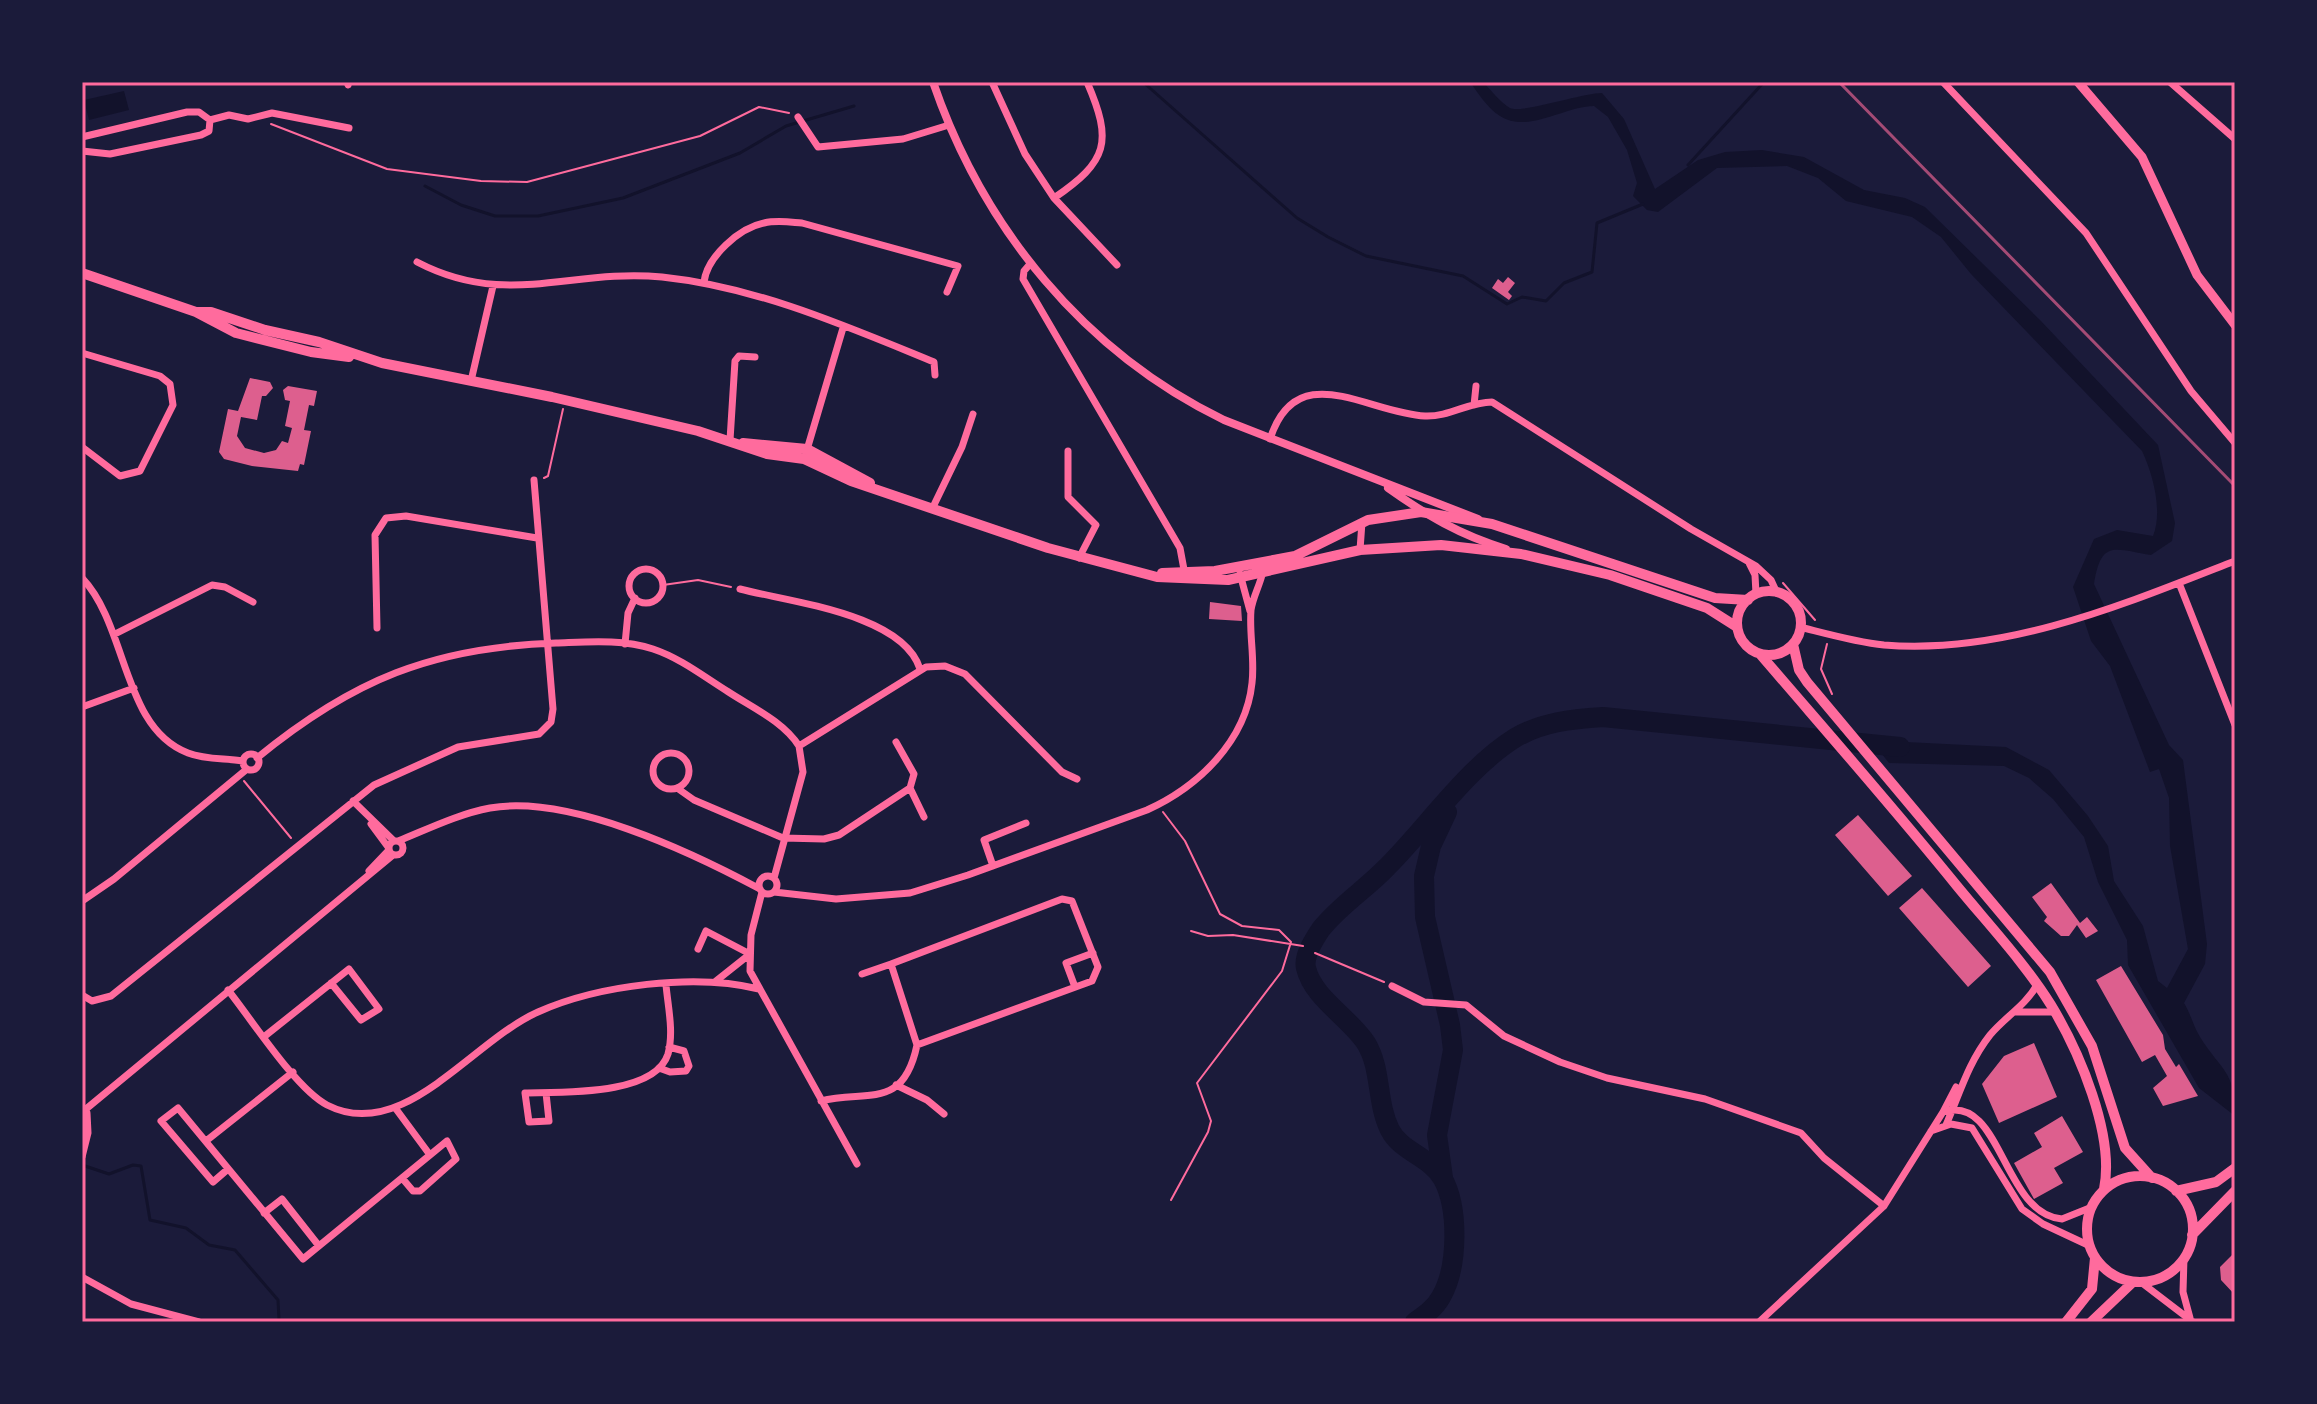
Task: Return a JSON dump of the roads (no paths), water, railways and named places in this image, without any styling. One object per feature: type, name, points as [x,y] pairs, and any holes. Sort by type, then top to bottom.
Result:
[{"type":"main road","points":[[2078,82],[2142,157],[2197,275],[2235,325]]},
{"type":"main road","points":[[82,273],[196,312],[236,333],[336,357],[363,358],[566,400],[734,441],[806,454],[879,488],[1079,558],[1136,572],[1239,578],[1360,550],[1427,544],[1521,554],[1660,591],[1715,611],[1737,627],[1745,645],[1760,654],[1849,755],[2037,985],[2078,1062],[2097,1116],[2106,1160],[2104,1189]]},
{"type":"main road","points":[[1185,577],[1295,556],[1362,522],[1388,515],[1421,512],[1492,524],[1715,598],[1777,593],[1795,605],[1800,627],[1793,644],[1802,676],[2009,920],[2063,991],[2092,1046],[2125,1148],[2152,1178],[2176,1191],[2191,1218],[2192,1235],[2184,1258],[2159,1279],[2137,1283],[2091,1322]]},
{"type":"main road","points":[[1737,627],[1739,612],[1752,597]]},
{"type":"main road","points":[[1760,654],[1775,654],[1793,644]]},
{"type":"main road","points":[[2176,1191],[2209,1185],[2235,1168]]},
{"type":"main road","points":[[2137,1283],[2113,1274],[2095,1258],[2087,1225],[2092,1207],[2104,1189],[2124,1178],[2152,1178]]},
{"type":"main road","points":[[2192,1235],[2235,1191]]},
{"type":"main road","points":[[2066,1322],[2092,1289],[2095,1258]]},
{"type":"street","points":[[933,82],[949,125],[981,191],[1030,264],[1086,325],[1147,374],[1207,412],[1492,524]]},
{"type":"street","points":[[992,82],[1025,154],[1054,198],[1117,265]]},
{"type":"street","points":[[1054,198],[1092,169],[1102,148],[1103,126],[1087,82]]},
{"type":"street","points":[[1943,82],[2086,233],[2191,391],[2235,443]]},
{"type":"street","points":[[2170,82],[2235,139]]},
{"type":"street","points":[[82,137],[187,112],[199,112],[210,120]]},
{"type":"street","points":[[210,120],[229,115],[248,119],[263,113],[349,128]]},
{"type":"street","points":[[798,117],[818,147],[903,139],[949,125]]},
{"type":"street","points":[[82,151],[115,153],[201,135],[209,131],[210,120]]},
{"type":"street","points":[[704,282],[710,261],[726,247],[760,224],[779,221],[802,223],[958,266],[947,292]]},
{"type":"street","points":[[417,262],[451,277],[493,286],[644,276],[704,282],[757,294],[934,362],[935,375]]},
{"type":"street","points":[[1030,264],[1024,271],[1023,279],[1180,548],[1185,577]]},
{"type":"street","points":[[471,381],[493,286]]},
{"type":"street","points":[[806,454],[843,328]]},
{"type":"street","points":[[82,353],[160,376],[170,384],[174,397],[149,457],[136,474],[126,476],[113,473],[82,447]]},
{"type":"street","points":[[734,441],[735,361],[739,356],[755,357]]},
{"type":"street","points":[[1474,405],[1476,386]]},
{"type":"street","points":[[1270,439],[1282,413],[1311,393],[1331,394],[1420,415],[1437,415],[1474,405],[1497,403],[1766,574],[1777,593]]},
{"type":"street","points":[[933,507],[962,447],[973,414]]},
{"type":"street","points":[[1068,451],[1068,497],[1096,525],[1079,558]]},
{"type":"street","points":[[82,995],[92,1001],[111,996],[297,845],[386,778],[447,750],[544,731],[553,716],[534,480]]},
{"type":"street","points":[[1381,482],[1421,512],[1464,536],[1521,554]]},
{"type":"street","points":[[377,628],[375,535],[386,518],[406,516],[537,538]]},
{"type":"street","points":[[1360,550],[1362,522]]},
{"type":"street","points":[[83,1153],[84,1108],[367,876],[394,847],[415,835],[492,808],[545,807],[608,823],[740,878],[761,891],[794,892],[836,899],[885,897],[930,888],[1157,805],[1202,776],[1227,746],[1242,718],[1253,675],[1251,613],[1239,578],[1241,572],[1295,556]]},
{"type":"street","points":[[1800,627],[1887,645],[1945,645],[2042,628],[2081,617],[2235,561]]},
{"type":"street","points":[[1749,563],[1755,575],[1752,597]]},
{"type":"street","points":[[625,644],[628,613],[635,598],[630,581],[640,570],[655,571],[663,585],[654,601],[644,602],[635,598]]},
{"type":"street","points":[[1251,613],[1262,575]]},
{"type":"street","points":[[82,578],[92,588],[115,634],[134,688],[153,729],[168,742],[195,756],[257,767],[257,758]]},
{"type":"street","points":[[2179,583],[2235,725]]},
{"type":"street","points":[[115,634],[212,585],[220,585],[253,602]]},
{"type":"street","points":[[740,589],[875,625],[901,641],[914,655],[920,669]]},
{"type":"street","points":[[257,758],[329,704],[400,669],[476,649],[546,644],[625,644],[654,650],[684,664],[767,717],[799,746],[803,772],[776,861],[761,891],[751,935],[750,971],[857,1164]]},
{"type":"street","points":[[799,746],[920,669],[945,666],[965,674],[1062,772],[1077,779]]},
{"type":"street","points":[[82,707],[134,688]]},
{"type":"street","points":[[677,788],[687,778],[687,764],[681,756],[666,754],[654,764],[654,775],[665,788],[677,788],[685,796],[783,838],[835,837],[910,788],[914,774],[896,742]]},
{"type":"street","points":[[82,901],[145,854],[166,833],[239,775],[250,755],[257,758]]},
{"type":"street","points":[[910,788],[924,817]]},
{"type":"street","points":[[353,801],[394,847]]},
{"type":"street","points":[[993,866],[984,840],[1026,823]]},
{"type":"street","points":[[740,878],[769,878],[794,892]]},
{"type":"street","points":[[769,878],[773,892]]},
{"type":"street","points":[[759,910],[773,892]]},
{"type":"street","points":[[821,1101],[874,1097],[896,1085],[917,1045],[1075,987],[1095,977],[1098,967],[1078,909],[1067,898],[862,974]]},
{"type":"street","points":[[698,949],[706,931],[750,954]]},
{"type":"street","points":[[1075,987],[1066,963],[1093,953]]},
{"type":"street","points":[[716,981],[750,954]]},
{"type":"street","points":[[891,964],[917,1045]]},
{"type":"street","points":[[265,1036],[331,983],[349,969],[379,1009],[361,1020],[331,983]]},
{"type":"street","points":[[228,990],[317,1098],[338,1109],[365,1113],[396,1109],[416,1099],[503,1031],[536,1013],[590,995],[716,981],[759,989]]},
{"type":"street","points":[[546,1093],[549,1121],[529,1122],[525,1093],[625,1086],[646,1079],[659,1068],[669,1047],[666,985]]},
{"type":"street","points":[[1759,1322],[1884,1206],[1929,1132],[1947,1111],[1987,1039],[2016,1012],[2037,985]]},
{"type":"street","points":[[1392,986],[1445,1005],[1473,1009],[1504,1036],[1545,1056],[1607,1078],[1705,1099],[1801,1133],[1824,1158],[1884,1206]]},
{"type":"street","points":[[2016,1012],[2054,1012]]},
{"type":"street","points":[[659,1068],[686,1071],[689,1066],[684,1051],[669,1047]]},
{"type":"street","points":[[206,1141],[293,1072]]},
{"type":"street","points":[[896,1085],[927,1100],[944,1114]]},
{"type":"street","points":[[83,1153],[88,1133],[84,1108]]},
{"type":"street","points":[[228,1169],[213,1182],[161,1121],[178,1108],[303,1259],[447,1141],[456,1159],[420,1191],[413,1191],[402,1178]]},
{"type":"street","points":[[396,1109],[430,1155]]},
{"type":"street","points":[[1946,1125],[1947,1111]]},
{"type":"street","points":[[1947,1111],[1966,1111],[1981,1121],[2027,1214],[2090,1246]]},
{"type":"street","points":[[1929,1132],[1946,1125],[1962,1124],[1976,1131],[2027,1201],[2047,1217],[2066,1219],[2092,1207]]},
{"type":"street","points":[[264,1213],[282,1199],[319,1246]]},
{"type":"street","points":[[2184,1258],[2183,1292],[2192,1321]]},
{"type":"street","points":[[82,1277],[131,1304],[199,1322]]},
{"type":"street","points":[[2137,1283],[2192,1321]]},
{"type":"waterway","points":[[1143,82],[1297,218],[1328,237],[1366,256],[1463,276],[1507,304],[1522,297],[1546,301],[1564,283],[1592,272],[1597,223],[1643,204]]},
{"type":"waterway","points":[[1688,165],[1764,82]]},
{"type":"waterway","points":[[425,186],[461,205],[495,216],[538,216],[623,198],[740,153],[786,126],[854,106]]},
{"type":"waterway","points":[[1415,1322],[1436,1305],[1447,1285],[1453,1255],[1452,1206],[1438,1171],[1401,1144],[1390,1130],[1375,1064],[1366,1043],[1310,979],[1306,958],[1321,929],[1387,867],[1481,765],[1515,738],[1547,725],[1603,717],[1900,747]]},
{"type":"waterway","points":[[1443,1178],[1437,1135],[1453,1050],[1425,917],[1424,876],[1431,846],[1447,812]]},
{"type":"waterway","points":[[82,1165],[109,1174],[133,1165],[141,1166],[150,1220],[186,1228],[209,1245],[235,1250],[278,1300],[279,1320],[286,1322]]},
{"type":"railway","points":[[1839,82],[2235,486]]}]
